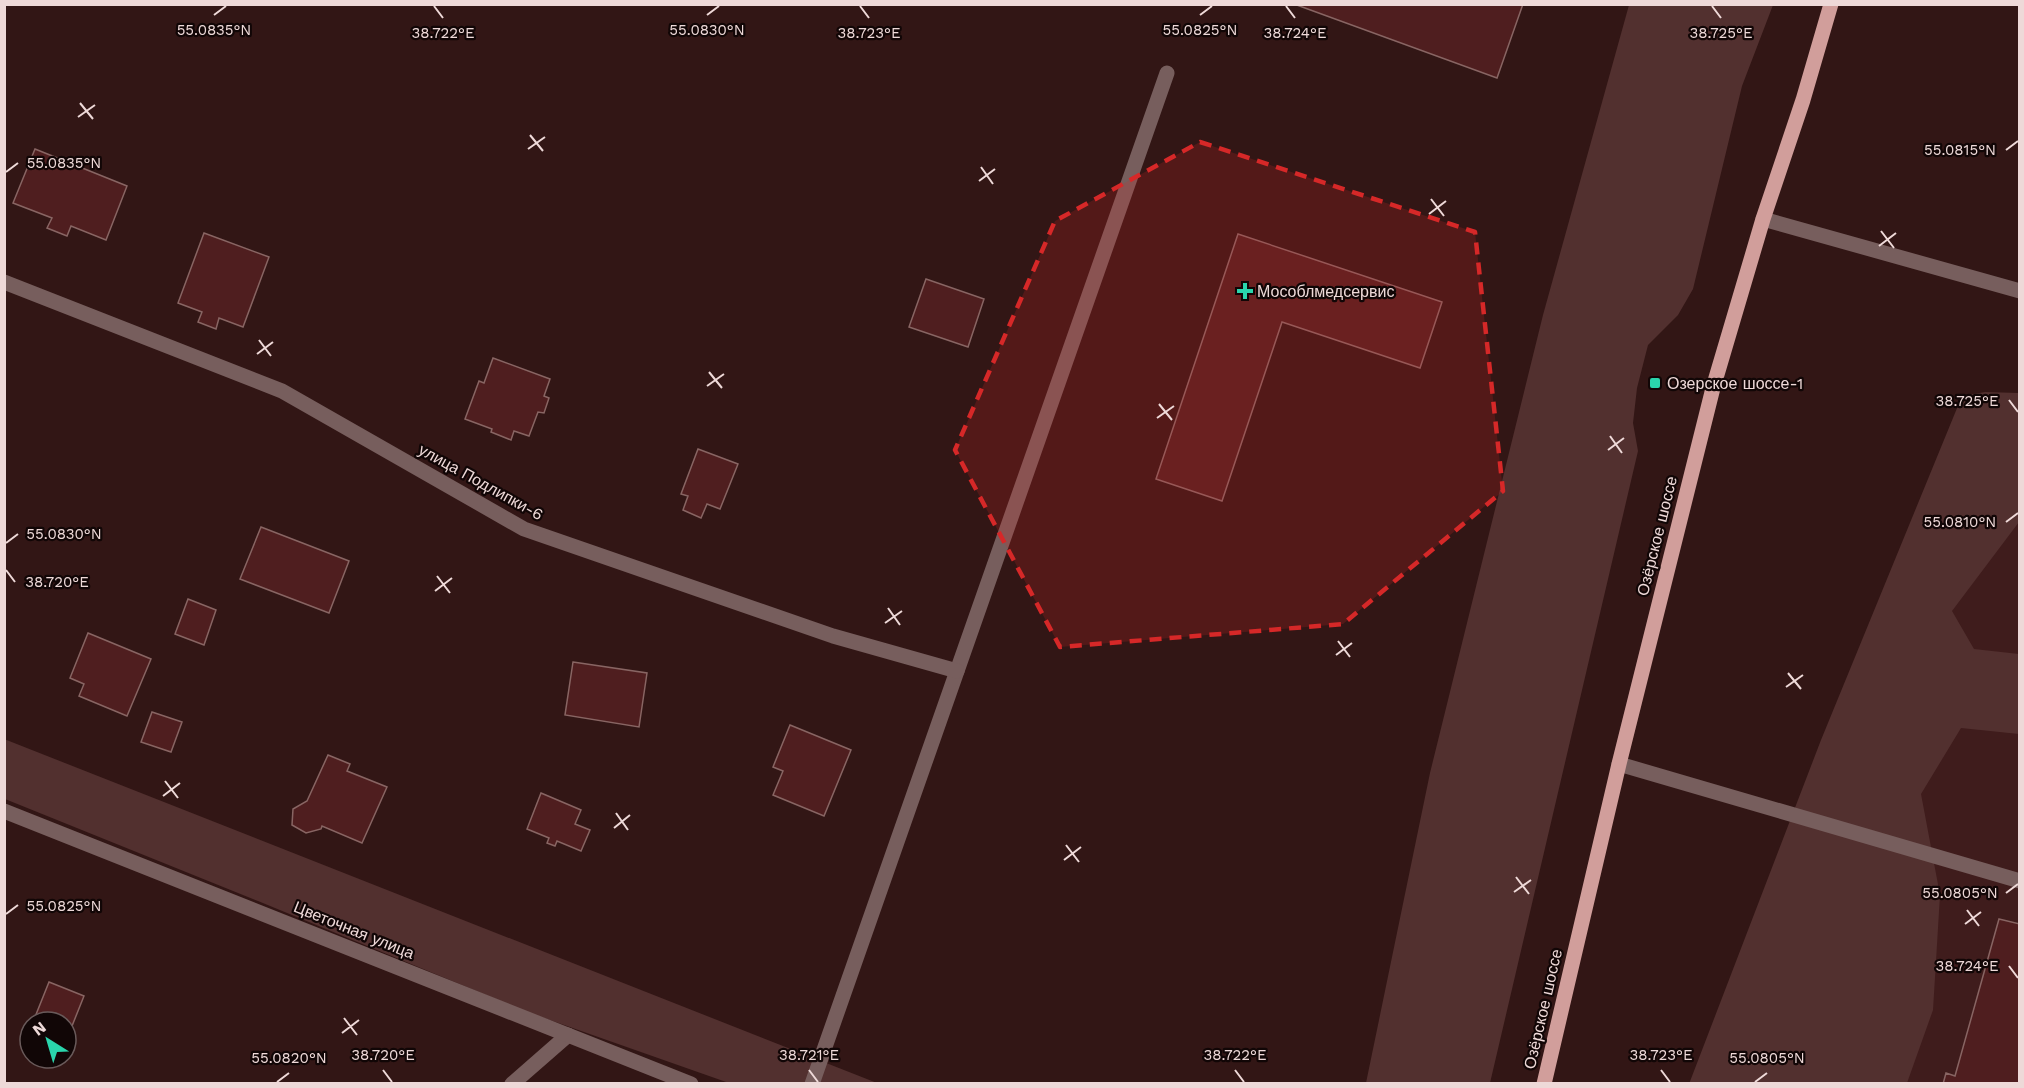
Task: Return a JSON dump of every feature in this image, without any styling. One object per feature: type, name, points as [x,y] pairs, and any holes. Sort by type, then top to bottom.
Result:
[{"type":"main road","name":"Озёрское шоссе","points":[[1544,1083],[1619,764],[1710,399],[1763,219],[1803,100],[1831,4]]},
{"type":"street","points":[[812,1083],[1167,73]]},
{"type":"street","points":[[1763,219],[2019,291]]},
{"type":"street","name":"улица Подлипки-6","points":[[4,282],[282,391],[524,529],[833,636],[957,671]]},
{"type":"street","points":[[1619,764],[2019,881]]},
{"type":"street","name":"Цветочная улица","points":[[4,811],[691,1083]]},
{"type":"street","points":[[512,1083],[568,1035]]},
{"type":"highlighted area","points":[[1200,142],[1475,232],[1503,491],[1343,624],[1060,647],[955,450],[1055,221]]},
{"type":"shaded area","points":[[1629,5],[1773,5],[1742,86],[1693,289],[1678,315],[1648,345],[1637,388],[1633,423],[1638,451],[1490,1083],[1366,1083],[1430,773],[1543,315]]},
{"type":"shaded area","points":[[1985,392],[2019,393],[2019,522],[1952,611],[1974,649],[2019,654],[2019,734],[1961,728],[1921,794],[1940,895],[1933,1010],[1907,1083],[1689,1084],[1821,740],[1962,396]]},
{"type":"shaded area","points":[[1998,454],[2019,460],[2019,1083],[1813,1084]]},
{"type":"shaded area","points":[[4,739],[877,1083],[729,1083],[530,1013],[5,799]]},
{"type":"building","points":[[1294,4],[1523,4],[1497,78]]},
{"type":"building","points":[[35,149],[127,186],[106,240],[71,226],[67,236],[47,228],[52,218],[13,203]]},
{"type":"building","points":[[204,233],[269,257],[243,327],[219,318],[216,329],[198,322],[202,312],[178,303]]},
{"type":"building","points":[[1238,234],[1442,302],[1420,368],[1282,322],[1222,501],[1156,479]]},
{"type":"building","points":[[926,279],[984,299],[968,347],[909,327]]},
{"type":"building","points":[[493,358],[550,379],[544,396],[549,398],[544,413],[538,412],[529,436],[514,431],[511,440],[491,432],[492,429],[465,419],[479,381],[484,383]]},
{"type":"building","points":[[698,449],[738,464],[720,509],[707,504],[701,518],[683,510],[688,496],[681,494]]},
{"type":"building","points":[[261,527],[349,561],[329,613],[240,579]]},
{"type":"building","points":[[188,599],[216,610],[204,645],[175,634]]},
{"type":"building","points":[[88,633],[151,659],[127,716],[79,696],[84,684],[70,678]]},
{"type":"building","points":[[573,662],[647,673],[639,727],[565,715]]},
{"type":"building","points":[[152,712],[182,722],[171,752],[141,742]]},
{"type":"building","points":[[790,725],[851,750],[824,816],[773,795],[783,771],[773,767]]},
{"type":"building","points":[[328,755],[350,764],[347,771],[387,787],[362,843],[322,826],[321,829],[306,833],[292,825],[293,809],[307,801]]},
{"type":"building","points":[[541,793],[581,810],[575,824],[590,830],[581,851],[557,841],[555,846],[547,843],[549,838],[527,829]]},
{"type":"building","points":[[1999,919],[2020,924],[2020,1084],[1943,1084],[1946,1073],[1955,1076]]},
{"type":"building","points":[[49,982],[84,996],[78,1011],[38,1010]]},
{"type":"place","name":"Мособлмедсервис","points":[[1245,291]]},
{"type":"place","name":"Озерское шоссе-1","points":[[1655,383]]}]
